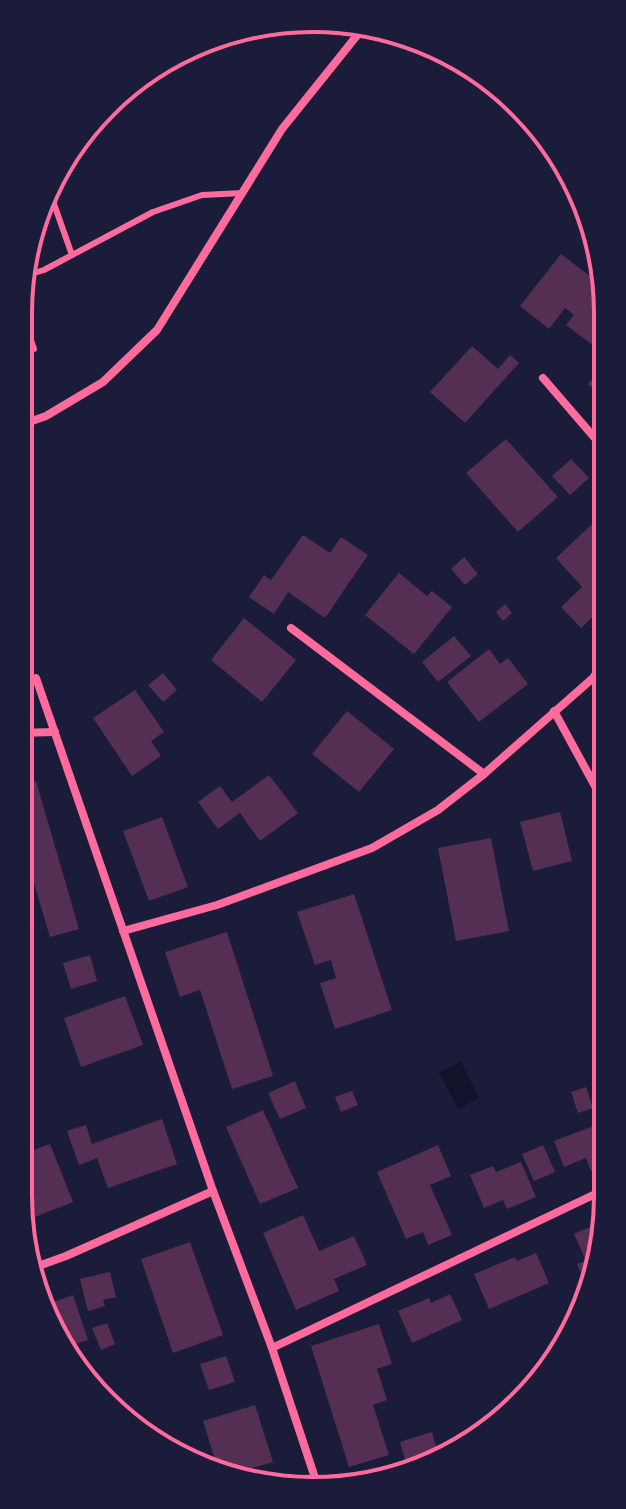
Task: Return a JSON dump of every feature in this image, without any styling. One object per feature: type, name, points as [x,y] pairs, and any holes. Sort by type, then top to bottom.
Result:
[{"type":"street","points":[[32,421],[103,382],[157,330],[282,129],[357,35]]},
{"type":"street","points":[[543,378],[594,437]]},
{"type":"street","points":[[291,628],[484,774]]},
{"type":"street","points":[[123,931],[217,905],[372,848],[438,810],[484,774],[594,676]]},
{"type":"street","points":[[36,678],[315,1477]]},
{"type":"street","points":[[554,711],[594,784]]},
{"type":"street","points":[[32,733],[55,732]]},
{"type":"street","points":[[41,1265],[213,1191]]},
{"type":"street","points":[[272,1348],[594,1195]]},
{"type":"lane","points":[[35,273],[153,212],[202,195],[243,193]]},
{"type":"lane","points":[[54,204],[72,255]]},
{"type":"lane","points":[[32,343],[34,349]]},
{"type":"shaded area","points":[[461,1061],[479,1098],[458,1109],[439,1072]]},
{"type":"building","points":[[561,254],[592,278],[594,340],[591,344],[566,325],[574,315],[565,308],[549,329],[520,306]]},
{"type":"building","points":[[472,346],[498,369],[510,355],[519,363],[465,423],[430,392]]},
{"type":"building","points":[[506,439],[558,497],[518,532],[466,473]]},
{"type":"building","points":[[571,459],[589,478],[570,495],[552,476]]},
{"type":"building","points":[[591,525],[594,528],[594,616],[581,628],[561,607],[582,587],[556,558]]},
{"type":"building","points":[[303,535],[330,553],[341,537],[368,555],[325,618],[288,592],[274,614],[249,597],[264,575],[271,580]]},
{"type":"building","points":[[464,557],[478,574],[465,585],[451,569]]},
{"type":"building","points":[[399,573],[427,596],[432,591],[452,607],[414,654],[365,615]]},
{"type":"building","points":[[505,604],[512,613],[503,621],[496,612]]},
{"type":"building","points":[[244,618],[296,660],[262,702],[211,660]]},
{"type":"building","points":[[454,636],[471,656],[438,682],[422,662]]},
{"type":"building","points":[[489,649],[500,664],[508,658],[528,684],[479,722],[447,682]]},
{"type":"building","points":[[163,673],[177,690],[163,702],[148,685]]},
{"type":"building","points":[[135,690],[164,732],[151,741],[161,756],[132,776],[93,718]]},
{"type":"building","points":[[347,711],[394,749],[359,792],[312,754]]},
{"type":"building","points":[[269,775],[298,813],[260,841],[240,813],[218,829],[198,802],[220,786],[232,802]]},
{"type":"building","points":[[36,781],[79,929],[50,937],[33,878],[33,782]]},
{"type":"building","points":[[560,812],[572,861],[533,871],[520,822]]},
{"type":"building","points":[[162,817],[188,887],[149,901],[123,831]]},
{"type":"building","points":[[491,838],[509,931],[456,941],[438,848]]},
{"type":"building","points":[[354,894],[392,1010],[335,1029],[320,983],[336,978],[331,960],[315,965],[297,912]]},
{"type":"building","points":[[227,932],[273,1076],[232,1089],[200,990],[180,997],[165,952]]},
{"type":"building","points":[[90,955],[97,981],[71,989],[63,963]]},
{"type":"building","points":[[125,996],[143,1045],[81,1067],[64,1018]]},
{"type":"building","points":[[295,1081],[306,1108],[280,1119],[268,1093]]},
{"type":"building","points":[[586,1087],[593,1108],[578,1113],[571,1092]]},
{"type":"building","points":[[352,1091],[358,1105],[341,1112],[335,1097]]},
{"type":"building","points":[[263,1110],[298,1188],[260,1204],[226,1127]]},
{"type":"building","points":[[162,1119],[177,1164],[108,1188],[97,1158],[79,1165],[67,1131],[86,1125],[92,1144]]},
{"type":"building","points":[[594,1126],[594,1170],[591,1171],[586,1158],[564,1167],[554,1141]]},
{"type":"building","points":[[50,1144],[73,1202],[33,1218],[33,1214],[33,1150]]},
{"type":"building","points":[[438,1145],[451,1176],[430,1185],[452,1235],[428,1245],[423,1232],[406,1239],[377,1172]]},
{"type":"building","points":[[543,1145],[555,1172],[534,1181],[522,1154]]},
{"type":"building","points":[[521,1162],[536,1197],[507,1209],[503,1200],[484,1208],[470,1175],[493,1166],[496,1172]]},
{"type":"building","points":[[303,1215],[319,1251],[354,1236],[367,1265],[334,1279],[339,1291],[296,1310],[263,1233]]},
{"type":"building","points":[[592,1226],[589,1251],[582,1276],[577,1264],[586,1261],[574,1234]]},
{"type":"building","points":[[190,1242],[223,1335],[173,1353],[141,1259]]},
{"type":"building","points":[[536,1253],[549,1283],[489,1309],[474,1274],[515,1257],[517,1261]]},
{"type":"building","points":[[110,1272],[116,1297],[103,1300],[105,1306],[88,1311],[80,1279]]},
{"type":"building","points":[[450,1294],[462,1320],[412,1343],[398,1311],[429,1298],[431,1303]]},
{"type":"building","points":[[73,1295],[88,1340],[75,1344],[52,1302]]},
{"type":"building","points":[[107,1323],[115,1344],[101,1350],[92,1328]]},
{"type":"building","points":[[379,1324],[392,1364],[377,1369],[387,1400],[373,1405],[389,1455],[349,1467],[311,1346]]},
{"type":"building","points":[[226,1356],[235,1382],[209,1390],[200,1364]]},
{"type":"building","points":[[255,1405],[273,1462],[252,1468],[253,1471],[215,1459],[203,1421]]},
{"type":"building","points":[[432,1432],[437,1448],[405,1461],[400,1442]]}]
